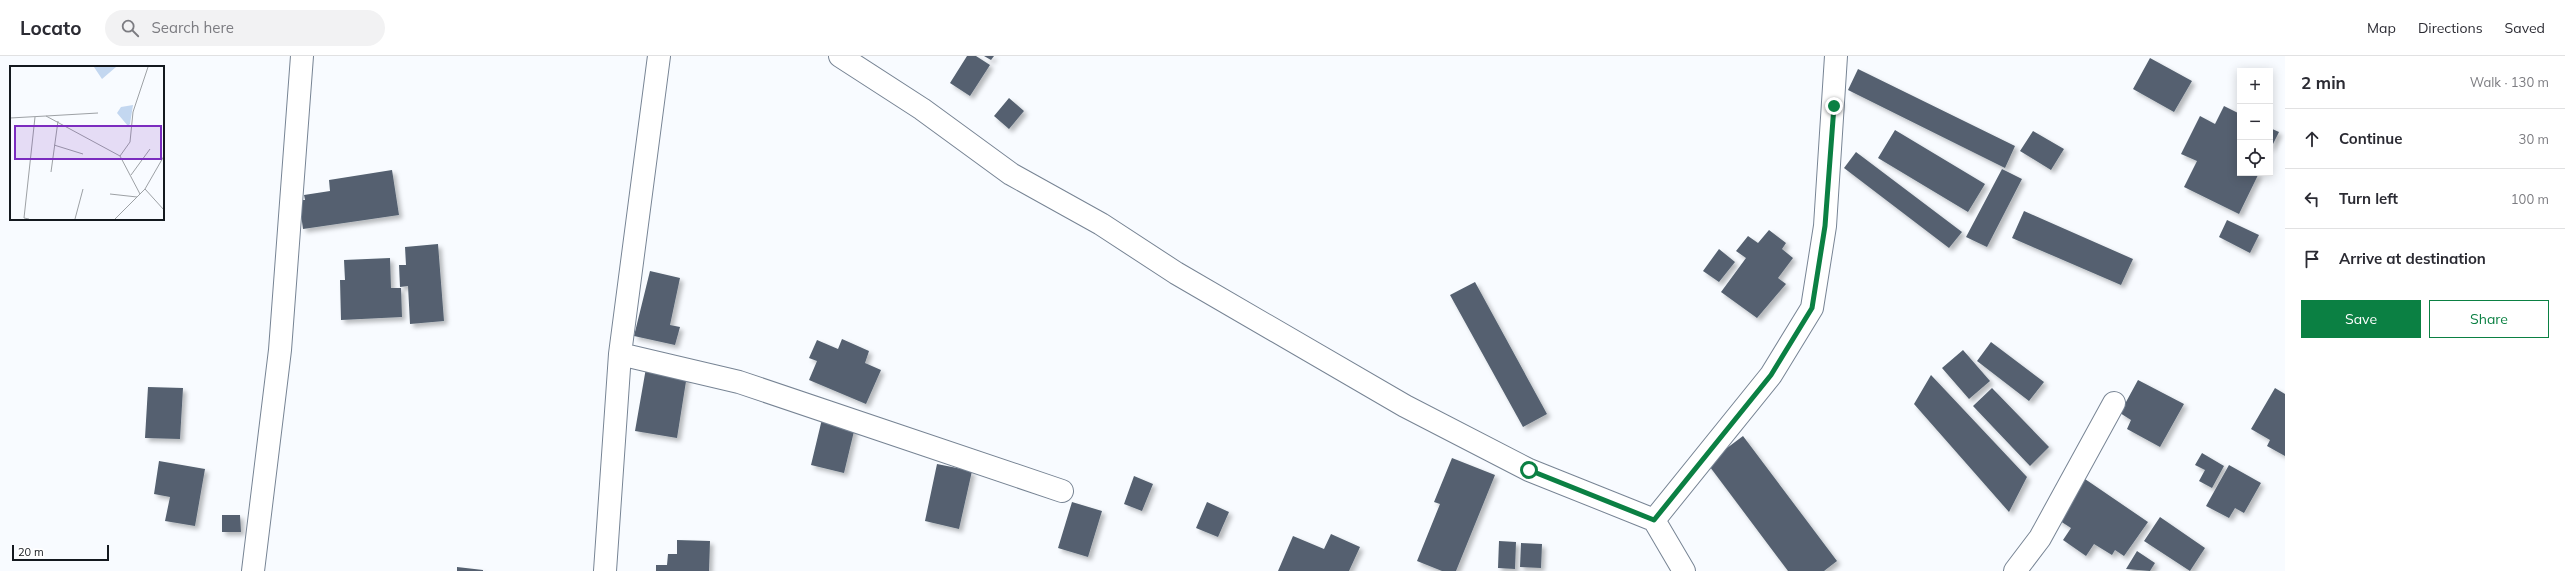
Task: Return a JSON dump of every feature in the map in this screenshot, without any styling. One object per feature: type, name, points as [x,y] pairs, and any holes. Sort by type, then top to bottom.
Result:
[{"type":"street","points":[[254,571],[280,350],[302,56]]},
{"type":"street","points":[[605,571],[620,354],[659,56]]},
{"type":"street","points":[[840,56],[922,109],[1011,174],[1101,224],[1176,273],[1405,406],[1529,470],[1654,520],[1684,571]]},
{"type":"street","points":[[1654,520],[1771,375],[1812,308],[1825,226],[1836,56]]},
{"type":"street","points":[[620,354],[739,382],[1062,491]]},
{"type":"street","points":[[2015,571],[2040,538],[2114,403]]},
{"type":"building","points":[[967,56],[976,56],[990,65],[970,96],[950,83]]},
{"type":"building","points":[[984,56],[994,56],[991,60]]},
{"type":"building","points":[[2150,58],[2192,81],[2174,112],[2133,89]]},
{"type":"building","points":[[1858,69],[2015,146],[2005,168],[1848,90]]},
{"type":"building","points":[[1009,98],[1024,111],[1009,129],[994,116]]},
{"type":"building","points":[[2224,106],[2237,112],[2237,176],[2258,176],[2239,214],[2184,187],[2197,161],[2181,154],[2200,116],[2215,124]]},
{"type":"building","points":[[2273,129],[2279,132],[2273,144]]},
{"type":"building","points":[[1895,130],[1985,184],[1968,212],[1878,158]]},
{"type":"building","points":[[2033,131],[2064,149],[2051,170],[2020,151]]},
{"type":"building","points":[[1856,152],[1962,232],[1949,248],[1844,168]]},
{"type":"building","points":[[2002,169],[2022,179],[1987,247],[1966,237]]},
{"type":"building","points":[[392,170],[399,215],[303,229],[299,200],[305,200],[304,195],[330,191],[329,180]]},
{"type":"building","points":[[2024,211],[2133,259],[2121,285],[2012,238]]},
{"type":"building","points":[[2227,220],[2259,235],[2250,253],[2219,237]]},
{"type":"building","points":[[1769,230],[1786,243],[1782,249],[1793,258],[1778,278],[1786,284],[1757,318],[1721,292],[1746,258],[1736,251],[1748,236],[1758,243]]},
{"type":"building","points":[[438,244],[444,321],[410,324],[408,286],[400,287],[399,265],[406,265],[405,247]]},
{"type":"building","points":[[1719,249],[1735,262],[1719,282],[1703,271]]},
{"type":"building","points":[[390,258],[391,288],[401,288],[402,317],[341,320],[340,280],[345,280],[344,260]]},
{"type":"building","points":[[650,271],[680,278],[670,325],[680,327],[675,345],[634,336]]},
{"type":"building","points":[[1475,282],[1547,414],[1523,427],[1450,295]]},
{"type":"building","points":[[842,339],[869,351],[865,363],[881,370],[866,404],[809,380],[817,361],[809,358],[817,340],[838,349]]},
{"type":"building","points":[[1991,342],[2044,382],[2029,401],[1977,361]]},
{"type":"building","points":[[1963,350],[1990,381],[1969,399],[1942,368]]},
{"type":"building","points":[[646,368],[687,375],[677,438],[635,431]]},
{"type":"building","points":[[1931,375],[2027,477],[2009,512],[1914,404]]},
{"type":"building","points":[[2138,380],[2184,404],[2160,447],[2127,429],[2131,420],[2120,413]]},
{"type":"building","points":[[148,387],[183,388],[180,439],[145,438]]},
{"type":"building","points":[[1992,388],[2049,447],[2030,466],[1973,406]]},
{"type":"building","points":[[2275,388],[2285,394],[2285,456],[2267,446],[2270,440],[2251,429]]},
{"type":"building","points":[[822,419],[855,427],[844,473],[811,465]]},
{"type":"building","points":[[1743,436],[1837,561],[1824,571],[1788,571],[1707,463]]},
{"type":"building","points":[[2202,453],[2224,466],[2212,488],[2199,481],[2205,470],[2195,465]]},
{"type":"building","points":[[1452,458],[1495,475],[1456,571],[1442,571],[1417,561],[1440,504],[1434,502]]},
{"type":"building","points":[[159,461],[205,469],[195,526],[165,521],[170,497],[154,494]]},
{"type":"building","points":[[937,464],[972,471],[959,529],[925,521]]},
{"type":"building","points":[[2229,465],[2261,483],[2244,513],[2235,508],[2229,518],[2206,506]]},
{"type":"building","points":[[1134,476],[1153,484],[1142,511],[1124,504]]},
{"type":"building","points":[[2085,479],[2148,522],[2124,556],[2115,550],[2112,555],[2094,544],[2086,556],[2063,540],[2071,528],[2057,519]]},
{"type":"building","points":[[1072,502],[1102,511],[1088,557],[1058,548]]},
{"type":"building","points":[[1207,502],[1229,512],[1218,537],[1196,528]]},
{"type":"building","points":[[222,515],[240,515],[241,532],[222,532]]},
{"type":"building","points":[[2160,517],[2205,548],[2190,571],[2144,541]]},
{"type":"building","points":[[1331,534],[1360,547],[1349,571],[1278,571],[1293,536],[1324,549]]},
{"type":"building","points":[[677,540],[710,541],[709,571],[656,571],[656,565],[667,565],[668,554],[677,554]]},
{"type":"building","points":[[1499,541],[1516,542],[1515,569],[1498,568]]},
{"type":"building","points":[[1521,543],[1542,544],[1541,568],[1520,567]]},
{"type":"building","points":[[2137,551],[2155,563],[2150,571],[2126,569]]},
{"type":"building","points":[[457,567],[483,570],[483,571],[457,571]]},
{"type":"route","points":[[1529,470],[1654,520],[1771,375],[1812,308],[1825,226],[1834,106]]}]
